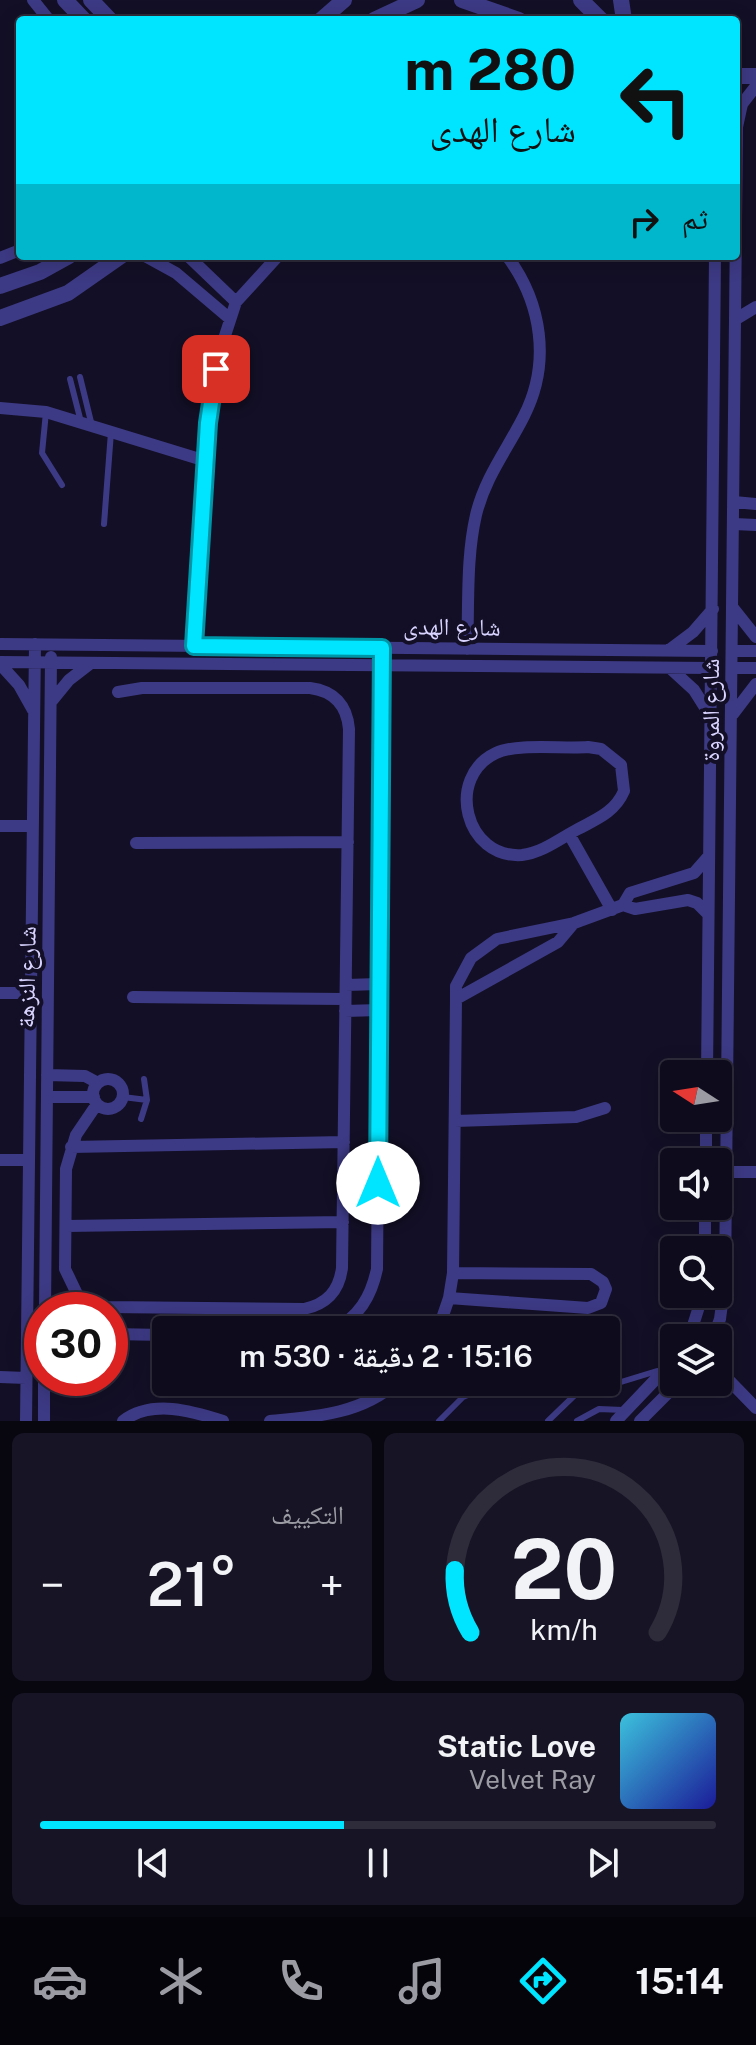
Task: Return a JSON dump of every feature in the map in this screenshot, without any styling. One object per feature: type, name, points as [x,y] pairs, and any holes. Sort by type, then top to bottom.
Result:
[{"type":"street","points":[[33,0],[46,16]]},
{"type":"street","points":[[65,0],[80,16]]},
{"type":"street","points":[[91,0],[106,16]]},
{"type":"street","points":[[326,16],[344,0]]},
{"type":"street","points":[[383,16],[417,0]]},
{"type":"street","points":[[462,0],[508,16]]},
{"type":"street","points":[[581,0],[597,16]]},
{"type":"street","name":"شارع المروة","points":[[740,112],[756,86]]},
{"type":"street","points":[[0,286],[40,272],[62,260]]},
{"type":"street","points":[[0,318],[68,293],[115,260]]},
{"type":"street","points":[[152,260],[176,273],[229,318]]},
{"type":"street","points":[[192,260],[236,302]]},
{"type":"street","points":[[194,646],[213,387],[229,318],[236,302],[274,260]]},
{"type":"street","points":[[467,649],[471,541],[476,515],[495,465],[524,417],[539,374],[540,337],[535,308],[524,279],[510,260]]},
{"type":"street","name":"شارع المروة","points":[[707,1060],[715,260]]},
{"type":"street","name":"شارع المروة","points":[[723,1148],[732,717],[737,260]]},
{"type":"street","points":[[736,319],[756,307]]},
{"type":"street","points":[[0,408],[46,412],[206,461]]},
{"type":"street","points":[[734,502],[756,504]]},
{"type":"street","points":[[734,524],[756,525]]},
{"type":"street","points":[[733,608],[756,637]]},
{"type":"street","points":[[669,650],[693,632],[713,609]]},
{"type":"street","name":"شارع الهدى","points":[[0,644],[712,651]]},
{"type":"street","name":"شارع النزهة","points":[[28,1292],[35,644]]},
{"type":"street","name":"شارع النزهة","points":[[45,1292],[51,644]]},
{"type":"street","points":[[354,1316],[367,1301],[377,1269],[382,648]]},
{"type":"street","points":[[732,651],[756,651]]},
{"type":"street","points":[[51,702],[69,680],[92,662]]},
{"type":"street","points":[[0,663],[19,685],[34,712]]},
{"type":"street","name":"شارع الهدى","points":[[0,663],[712,668]]},
{"type":"street","points":[[670,668],[694,690],[711,718]]},
{"type":"street","points":[[732,668],[756,668]]},
{"type":"street","points":[[732,717],[756,684]]},
{"type":"street","points":[[98,1083],[95,1100],[71,1147],[66,1169],[68,1279],[78,1296],[96,1305],[304,1309],[327,1300],[341,1280],[348,718],[338,700],[330,693],[310,688],[142,688],[118,692]]},
{"type":"street","points":[[588,747],[613,755],[625,778],[619,803],[569,834],[535,852],[506,854],[493,848],[472,828],[467,814],[465,799],[474,772],[484,761],[511,749],[588,747]]},
{"type":"street","points":[[0,826],[33,826]]},
{"type":"street","points":[[569,834],[617,908]]},
{"type":"street","points":[[136,843],[348,842]]},
{"type":"street","points":[[617,908],[630,893],[694,873],[709,857]]},
{"type":"street","points":[[443,1316],[453,1273],[456,999],[462,971],[483,947],[512,935],[574,923],[617,908],[635,909],[688,900],[697,903],[708,914]]},
{"type":"street","points":[[456,999],[558,942],[574,923]]},
{"type":"street","points":[[346,985],[379,984]]},
{"type":"street","points":[[0,993],[31,993]]},
{"type":"street","points":[[133,997],[345,1005],[379,1010]]},
{"type":"street","points":[[47,1075],[85,1076],[98,1083]]},
{"type":"street","points":[[47,1097],[95,1100],[112,1109],[123,1097],[118,1082],[105,1080],[98,1083]]},
{"type":"street","points":[[455,1121],[576,1117],[605,1108]]},
{"type":"street","points":[[71,1147],[344,1142]]},
{"type":"street","points":[[0,1160],[29,1160]]},
{"type":"street","points":[[732,1172],[756,1172]]},
{"type":"street","name":"شارع المروة","points":[[717,1324],[724,1301],[723,1220]]},
{"type":"street","points":[[66,1226],[343,1222]]},
{"type":"street","points":[[449,1298],[588,1308],[601,1303],[605,1296],[603,1282],[591,1274],[453,1273]]},
{"type":"street","points":[[128,1334],[152,1335]]},
{"type":"street","points":[[616,1421],[660,1376]]},
{"type":"street","points":[[0,1377],[24,1378]]},
{"type":"street","points":[[732,1383],[756,1408]]},
{"type":"street","name":"شارع النزهة","points":[[26,1396],[26,1421]]},
{"type":"street","points":[[44,1396],[44,1421]]},
{"type":"street","points":[[270,1421],[322,1418],[357,1406],[374,1396]]},
{"type":"street","points":[[640,1421],[665,1396]]},
{"type":"street","points":[[123,1421],[147,1409],[194,1411],[223,1421]]},
{"type":"lane","points":[[80,377],[87,424]]},
{"type":"lane","points":[[70,379],[87,424]]},
{"type":"lane","points":[[46,412],[42,453],[62,485]]},
{"type":"lane","points":[[104,524],[111,432]]},
{"type":"lane","points":[[141,1119],[147,1100],[144,1079]]},
{"type":"lane","points":[[123,1097],[147,1100]]},
{"type":"lane","points":[[620,1384],[660,1368]]},
{"type":"lane","points":[[439,1421],[465,1396]]},
{"type":"lane","points":[[548,1421],[574,1396]]},
{"type":"lane","points":[[577,1421],[599,1409],[627,1410]]},
{"type":"route","points":[[216,369],[208,423],[194,646],[382,648],[378,1183]]}]
